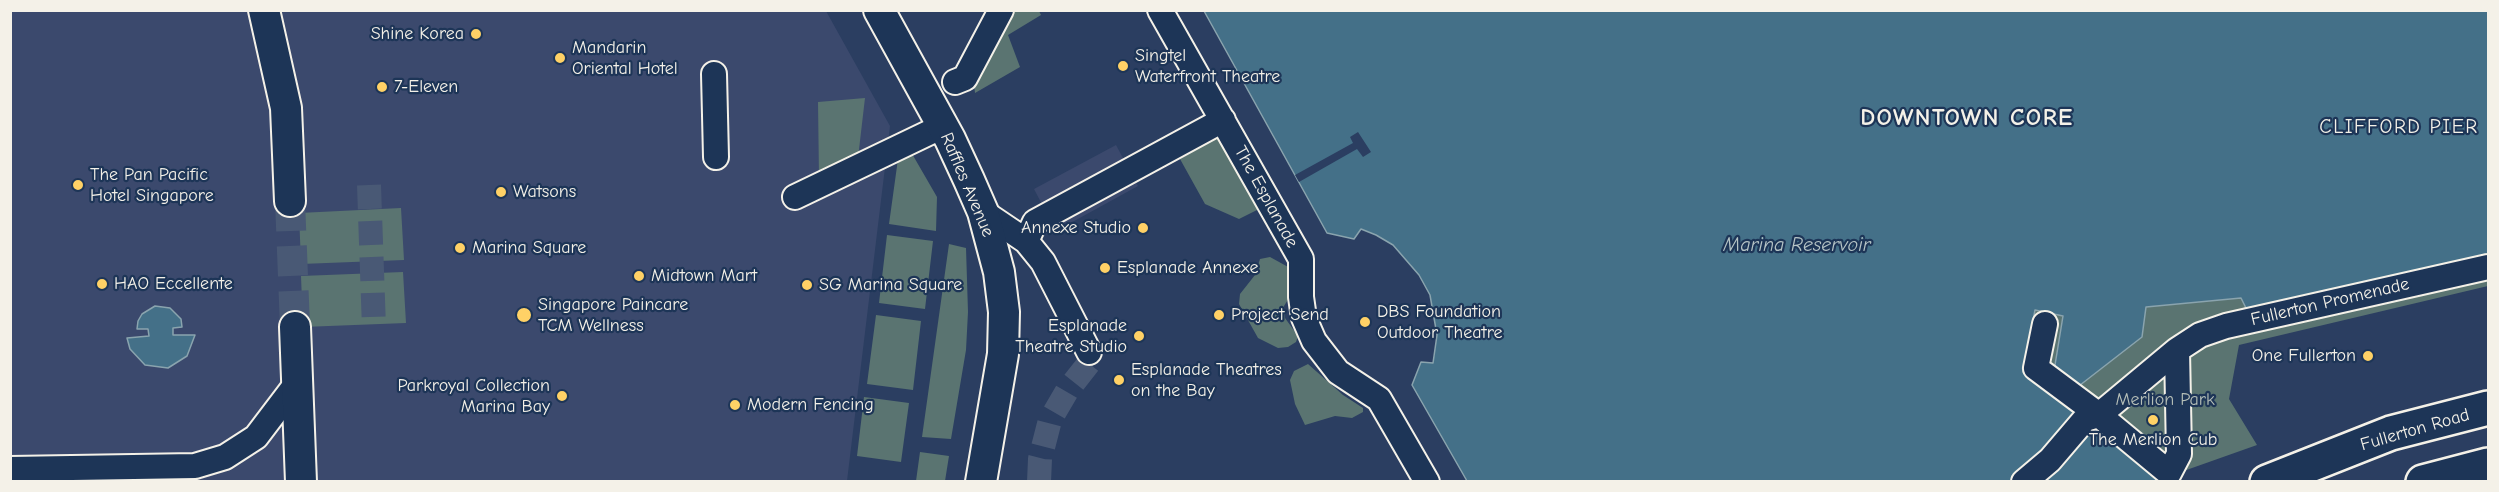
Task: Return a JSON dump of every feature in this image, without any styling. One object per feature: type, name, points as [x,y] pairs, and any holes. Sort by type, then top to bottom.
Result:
[{"type":"highway","name":"Fullerton Road","points":[[2267,482],[2336,463],[2391,433],[2488,408]]},
{"type":"highway","points":[[2423,482],[2488,465]]},
{"type":"main road","points":[[264,10],[286,108],[290,201]]},
{"type":"main road","name":"Raffles Avenue","points":[[879,10],[943,126],[983,212],[999,272],[1004,312],[1003,354],[981,482]]},
{"type":"main road","points":[[295,327],[301,482]]},
{"type":"street","points":[[955,82],[965,78],[1001,10]]},
{"type":"street","name":"The Esplanade","points":[[1160,10],[1301,259],[1300,297],[1304,318],[1314,341],[1338,372],[1379,399],[1427,482]]},
{"type":"street","points":[[714,74],[716,157]]},
{"type":"street","points":[[1026,242],[1035,222],[1223,120]]},
{"type":"street","points":[[795,197],[943,126]]},
{"type":"street","points":[[983,212],[1026,242],[1043,262],[1089,352]]},
{"type":"street","name":"Fullerton Promenade","points":[[2024,482],[2050,460],[2092,417],[2177,350],[2200,335],[2226,326],[2488,267]]},
{"type":"street","points":[[2044,324],[2036,368],[2092,417],[2169,473],[2179,454],[2177,350]]},
{"type":"street","points":[[10,469],[145,475],[225,458],[256,437],[297,383]]},
{"type":"shaded area","points":[[10,11],[826,11],[890,126],[847,481],[11,481]]},
{"type":"shaded area","points":[[1116,145],[1138,186],[1056,231],[1034,189]]},
{"type":"green space","points":[[1004,11],[1039,11],[1041,15],[1008,35],[1020,67],[975,93],[973,76]]},
{"type":"green space","points":[[865,98],[858,158],[819,178],[818,102]]},
{"type":"green space","points":[[1222,135],[1261,208],[1239,219],[1205,204],[1180,159]]},
{"type":"green space","points":[[911,152],[937,197],[936,231],[889,224],[898,159]]},
{"type":"green space","points":[[401,208],[404,260],[301,264],[299,213]]},
{"type":"green space","points":[[887,235],[933,241],[925,309],[879,303]]},
{"type":"green space","points":[[949,244],[966,248],[968,312],[966,350],[951,439],[922,437]]},
{"type":"green space","points":[[1270,257],[1290,268],[1296,287],[1284,306],[1285,318],[1298,336],[1296,342],[1288,347],[1278,348],[1258,338],[1239,304],[1240,294],[1255,275],[1260,259]]},
{"type":"green space","name":"Merlion Park","points":[[2488,261],[2488,286],[2239,345],[2229,399],[2257,445],[2161,479],[2024,370],[2035,309],[2063,316],[2054,370],[2146,307],[2241,298],[2246,308]]},
{"type":"green space","points":[[403,272],[406,323],[303,327],[301,276]]},
{"type":"green space","points":[[876,315],[921,321],[913,390],[867,384]]},
{"type":"green space","points":[[1308,364],[1343,395],[1363,408],[1363,412],[1352,418],[1335,416],[1305,425],[1295,404],[1290,380],[1294,371]]},
{"type":"green space","points":[[864,397],[909,403],[901,462],[857,456]]},
{"type":"green space","points":[[920,452],[949,456],[945,481],[916,481]]},
{"type":"water","name":"Marina Reservoir","points":[[1204,11],[2488,11],[2488,261],[2238,316],[2236,311],[2246,308],[2241,298],[2146,307],[2142,337],[2075,389],[2054,371],[2063,316],[2035,310],[2024,370],[2161,481],[1467,481],[1412,385],[1421,362],[1433,363],[1437,335],[1430,295],[1419,275],[1393,245],[1376,235],[1361,229],[1354,239],[1327,233]]},
{"type":"water","points":[[155,306],[170,308],[181,319],[182,327],[173,328],[173,335],[195,335],[187,356],[168,368],[145,365],[130,349],[127,338],[149,336],[148,329],[137,329],[138,321],[142,314]]},
{"type":"pier","points":[[1358,132],[1371,152],[1363,157],[1357,149],[1299,182],[1295,175],[1353,143],[1350,137]]},
{"type":"tunnel","points":[[369,185],[374,328]]},
{"type":"tunnel","points":[[290,201],[295,327]]},
{"type":"tunnel","points":[[1039,482],[1040,459],[1050,420],[1067,391],[1093,358],[1089,352]]},
{"type":"place","name":"Shine Korea","points":[[476,34]]},
{"type":"place","name":"Mandarin Oriental Hotel","points":[[560,58]]},
{"type":"place","name":"Singtel Waterfront Theatre","points":[[1123,66]]},
{"type":"place","name":"7-Eleven","points":[[382,87]]},
{"type":"place","name":"The Pan Pacific Hotel Singapore","points":[[78,185]]},
{"type":"place","name":"Watsons","points":[[501,192]]},
{"type":"place","name":"Annexe Studio","points":[[1143,228]]},
{"type":"place","name":"Marina Square","points":[[460,248]]},
{"type":"place","name":"Esplanade Annexe","points":[[1105,268]]},
{"type":"place","name":"Midtown Mart","points":[[639,276]]},
{"type":"place","name":"HAO Eccellente","points":[[102,284]]},
{"type":"place","name":"SG Marina Square","points":[[807,285]]},
{"type":"place","name":"Singapore Paincare TCM Wellness","points":[[524,315]]},
{"type":"place","name":"Project Send","points":[[1219,315]]},
{"type":"place","name":"DBS Foundation Outdoor Theatre","points":[[1365,322]]},
{"type":"place","name":"Esplanade Theatre Studio","points":[[1139,336]]},
{"type":"place","name":"One Fullerton","points":[[2368,356]]},
{"type":"place","name":"Esplanade Theatres on the Bay","points":[[1119,380]]},
{"type":"place","name":"Parkroyal Collection Marina Bay","points":[[562,396]]},
{"type":"place","name":"Modern Fencing","points":[[735,405]]},
{"type":"place","name":"The Merlion Cub","points":[[2153,420]]},
{"type":"district","name":"DOWNTOWN CORE","points":[[1967,118]]},
{"type":"district","name":"CLIFFORD PIER","points":[[2399,127]]}]
